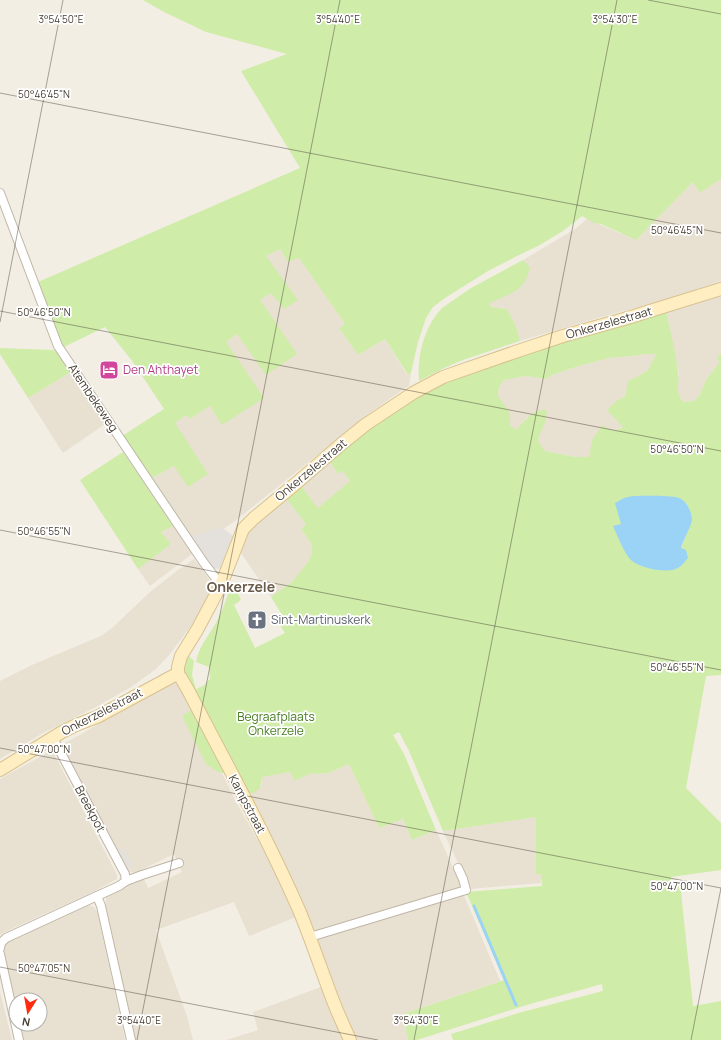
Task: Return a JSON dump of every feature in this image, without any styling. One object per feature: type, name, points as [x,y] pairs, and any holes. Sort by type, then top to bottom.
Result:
[{"type":"street","name":"Atembekeweg","points":[[0,193],[58,346],[204,563],[221,585]]},
{"type":"street","name":"Onkerzelestraat","points":[[0,770],[76,725],[97,716],[178,674],[181,656],[221,585],[241,534],[248,523],[360,429],[413,393],[443,377],[518,351],[563,336],[721,289]]},
{"type":"street","name":"Kampstraat","points":[[178,674],[188,690],[261,829],[287,882],[310,937],[334,1004],[350,1040]]},
{"type":"street","name":"Breekpot","points":[[53,738],[125,874],[126,881]]},
{"type":"street","points":[[0,945],[6,938],[119,886],[126,881],[142,874],[179,863]]},
{"type":"street","points":[[310,937],[466,890],[458,868]]},
{"type":"street","points":[[97,896],[102,906],[131,1040]]},
{"type":"street","points":[[0,954],[19,1040]]},
{"type":"shaded area","points":[[721,179],[721,281],[667,299],[520,341],[516,326],[507,309],[491,307],[489,304],[499,299],[530,267],[523,260],[575,229],[587,219],[636,240],[693,182],[700,193]]},
{"type":"shaded area","points":[[280,249],[288,262],[299,258],[345,324],[339,328],[358,355],[385,339],[407,375],[411,373],[409,386],[366,416],[235,521],[196,548],[150,479],[174,466],[174,423],[188,415],[190,419],[210,406],[222,424],[226,342],[237,334],[260,300],[271,293],[266,256]]},
{"type":"shaded area","points":[[721,294],[721,354],[717,356],[719,363],[706,380],[699,396],[694,401],[683,402],[679,396],[677,386],[679,374],[666,310]]},
{"type":"shaded area","points":[[656,354],[648,370],[628,381],[625,396],[618,400],[623,427],[592,440],[589,457],[575,457],[545,451],[538,441],[545,423],[527,417],[516,430],[510,425],[510,413],[498,396],[499,387],[504,380],[526,376],[546,379],[552,375],[579,366],[609,358]]},
{"type":"shaded area","points":[[71,372],[105,424],[63,453],[28,398]]},
{"type":"shaded area","points":[[329,461],[338,474],[343,471],[351,481],[318,508],[301,486]]},
{"type":"shaded area","points":[[285,497],[306,524],[301,529],[312,545],[312,553],[308,562],[292,582],[271,597],[239,550],[242,538]]},
{"type":"shaded area","points":[[173,526],[192,554],[150,586],[138,569],[171,544],[161,532]]},
{"type":"shaded area","points":[[221,527],[233,536],[220,569],[210,568],[189,537]]},
{"type":"shaded area","points":[[194,559],[212,583],[212,588],[196,619],[169,655],[156,669],[131,687],[94,708],[43,733],[0,759],[0,681],[34,664],[101,636],[112,628],[150,592]]},
{"type":"shaded area","points":[[175,678],[192,711],[182,716],[218,772],[222,773],[236,802],[281,882],[296,917],[249,936],[234,902],[156,930],[187,1016],[193,1040],[135,1040],[106,905],[106,898],[113,892],[143,877],[148,888],[182,872],[174,854],[135,873],[128,871],[59,746]]},
{"type":"shaded area","points":[[52,750],[117,875],[117,879],[89,894],[0,935],[0,779]]},
{"type":"shaded area","points":[[349,764],[379,828],[403,819],[412,840],[436,830],[461,886],[457,889],[316,933],[289,874],[245,793],[260,788],[262,781],[261,777],[290,772],[295,781],[311,773],[329,773]]},
{"type":"shaded area","points":[[536,817],[536,874],[541,873],[541,883],[470,889],[443,831]]},
{"type":"shaded area","points":[[123,848],[133,866],[127,869],[117,851]]},
{"type":"shaded area","points":[[463,893],[500,981],[403,1014],[408,1040],[354,1040],[349,1031],[317,939]]},
{"type":"shaded area","points":[[85,905],[95,908],[98,915],[125,1040],[22,1040],[20,1032],[48,1032],[48,992],[11,992],[2,950],[4,945],[9,941]]},
{"type":"shaded area","points":[[321,987],[328,997],[343,1040],[226,1040],[258,1030],[253,1012]]},
{"type":"shaded area","points":[[0,991],[8,1024],[8,1032],[10,1032],[12,1040],[0,1040]]},
{"type":"green space","points":[[143,0],[721,0],[721,179],[700,193],[693,182],[636,240],[601,224],[594,223],[582,216],[563,231],[538,246],[488,271],[433,307],[426,318],[418,342],[411,373],[408,375],[385,339],[358,355],[339,328],[345,324],[299,258],[288,262],[280,249],[266,256],[298,300],[284,309],[271,293],[260,300],[297,354],[266,375],[237,334],[226,342],[264,398],[222,425],[210,406],[190,419],[187,415],[175,423],[208,474],[188,487],[174,466],[150,479],[122,436],[164,409],[133,362],[105,327],[64,347],[38,282],[300,168],[241,71],[287,54],[206,32]]},
{"type":"green space","points":[[523,260],[530,267],[524,283],[512,293],[489,304],[491,307],[507,309],[516,326],[520,341],[463,360],[419,381],[419,362],[423,342],[431,324],[442,308],[471,288]]},
{"type":"green space","name":"Begraafplaats Onkerzele","points":[[666,310],[677,364],[678,390],[680,398],[683,402],[694,401],[699,396],[706,380],[719,363],[717,356],[721,354],[721,675],[706,676],[686,788],[721,823],[721,870],[671,877],[671,883],[680,882],[693,1006],[721,1001],[721,1040],[453,1040],[451,1034],[522,1012],[603,991],[602,984],[530,1004],[417,1040],[408,1040],[403,1014],[504,980],[466,892],[542,886],[541,874],[536,874],[536,817],[443,831],[409,751],[399,732],[393,735],[404,754],[436,830],[412,840],[403,819],[379,828],[349,764],[329,773],[311,773],[295,781],[290,772],[262,777],[260,788],[254,793],[245,793],[232,770],[222,773],[206,764],[182,716],[192,710],[175,678],[189,656],[194,661],[192,675],[196,689],[203,686],[210,679],[209,667],[196,662],[197,657],[201,647],[216,623],[231,585],[234,584],[241,600],[234,605],[255,648],[285,633],[277,621],[284,618],[271,597],[292,582],[308,562],[312,553],[312,545],[301,529],[306,524],[285,497],[301,486],[318,508],[350,481],[343,471],[338,474],[329,461],[369,425],[462,372]],"holes":[[[656,354],[648,370],[628,381],[625,396],[607,410],[623,427],[615,431],[602,426],[592,440],[589,457],[575,457],[545,451],[538,441],[545,423],[547,410],[534,413],[516,430],[510,425],[510,413],[498,396],[499,387],[504,380],[526,376],[546,379],[552,375],[609,358]],[[679,498],[686,503],[688,507],[690,526],[681,548],[630,559],[622,546],[614,526],[621,525]]]},
{"type":"green space","points":[[0,348],[53,350],[57,352],[71,372],[28,398],[0,354]]},
{"type":"green space","points":[[123,452],[173,526],[161,532],[171,544],[138,569],[80,480]]},
{"type":"water","points":[[633,496],[675,497],[682,499],[690,510],[692,522],[681,548],[686,550],[688,558],[678,568],[673,570],[656,570],[643,567],[629,558],[613,526],[621,524],[615,503],[624,498]]},
{"type":"waterway","points":[[474,906],[516,1005]]},
{"type":"place","name":"Den Ahthayet","points":[[109,370]]},
{"type":"place","name":"Sint-Martinuskerk","points":[[257,620]]},
{"type":"district","name":"Onkerzele","points":[[241,587]]}]
